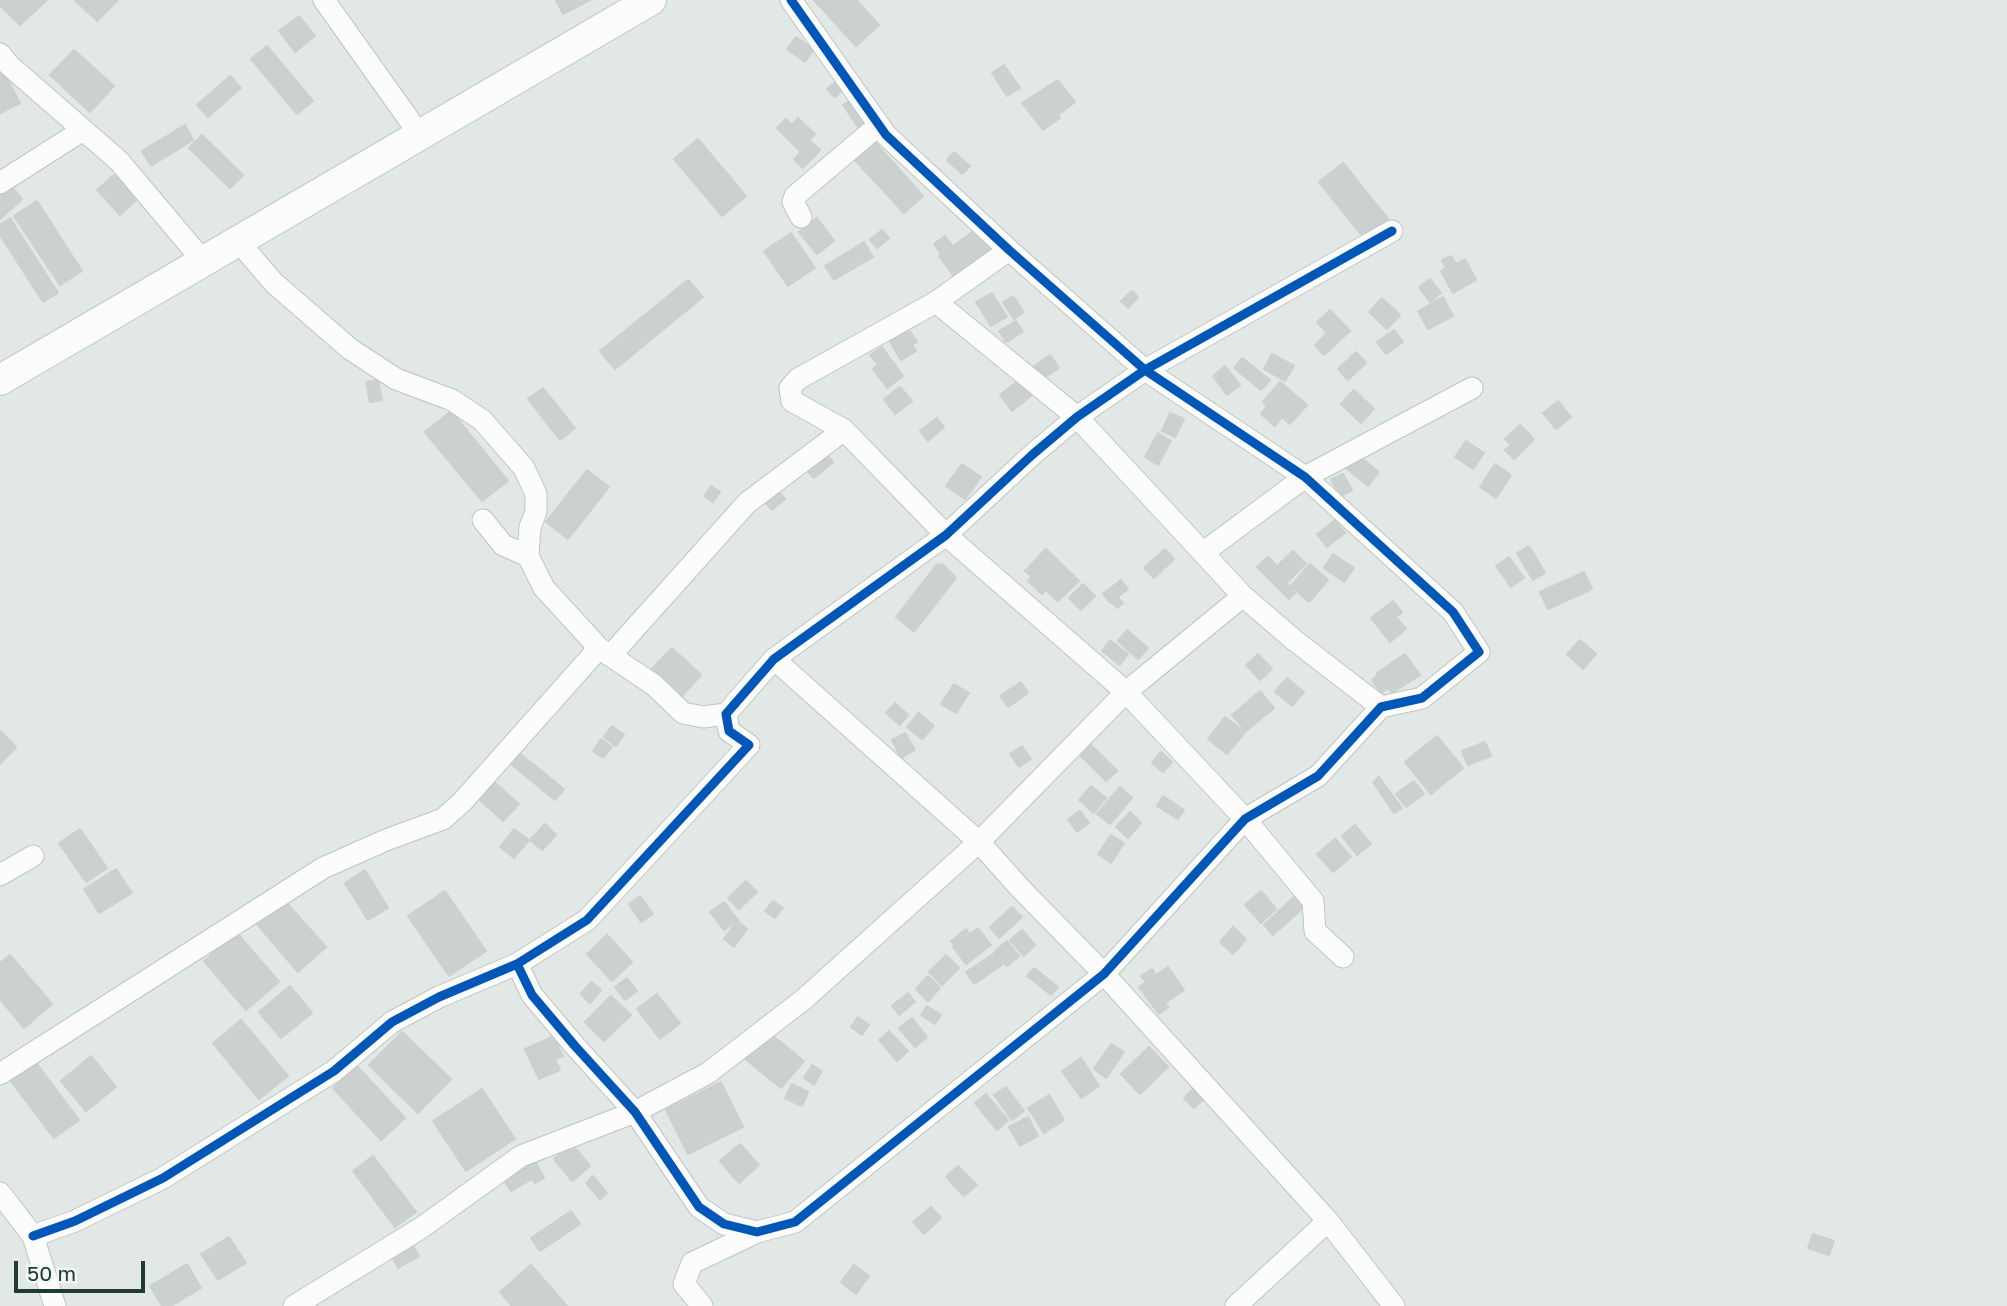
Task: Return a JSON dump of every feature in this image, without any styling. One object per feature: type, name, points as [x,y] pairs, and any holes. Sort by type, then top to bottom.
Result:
[{"type":"main road","points":[[0,380],[651,0]]},
{"type":"street","points":[[324,0],[419,135]]},
{"type":"street","points":[[702,1306],[684,1284],[692,1264],[757,1232],[795,1222],[1104,974],[1245,819],[1318,776],[1381,707],[1422,698],[1479,652],[1452,612],[1305,477],[1145,370],[1009,250],[886,135],[791,0]]},
{"type":"street","points":[[0,54],[119,161],[203,261]]},
{"type":"street","points":[[801,217],[793,202],[795,196],[879,125]]},
{"type":"street","points":[[0,183],[83,130]]},
{"type":"street","points":[[727,722],[774,659],[946,535],[1077,417],[1145,370],[1392,231]]},
{"type":"street","points":[[33,1236],[75,1221],[163,1178],[334,1071],[392,1022],[439,997],[517,964],[587,920],[749,746],[727,722],[683,713],[654,685],[605,652],[544,588],[528,556],[530,527],[537,512],[536,494],[524,468],[482,420],[452,400],[396,379],[350,349],[274,283],[238,241]]},
{"type":"street","points":[[1009,250],[936,302],[797,379],[790,388],[792,401],[844,429],[946,535],[1126,692],[1245,819],[1313,901],[1315,931],[1343,957]]},
{"type":"street","points":[[936,302],[1077,417],[1243,596],[1294,640],[1381,707]]},
{"type":"street","points":[[1204,552],[1305,477],[1472,388]]},
{"type":"street","points":[[0,1074],[323,868],[443,819],[747,503],[844,429]]},
{"type":"street","points":[[483,520],[503,545],[528,556]]},
{"type":"street","points":[[295,1306],[421,1228],[522,1156],[635,1112],[708,1073],[803,1000],[979,842],[1126,692],[1243,596]]},
{"type":"street","points":[[774,659],[979,842],[1104,974],[1328,1221],[1394,1306]]},
{"type":"street","points":[[0,874],[33,856]]},
{"type":"street","points":[[517,964],[532,995],[635,1112],[699,1207],[724,1224],[757,1232]]},
{"type":"street","points":[[0,1193],[33,1236],[55,1306]]},
{"type":"street","points":[[1236,1306],[1328,1221]]},
{"type":"building","points":[[0,0],[47,0],[20,25],[0,5]]},
{"type":"building","points":[[75,0],[118,0],[97,21]]},
{"type":"building","points":[[556,0],[590,0],[563,14]]},
{"type":"building","points":[[814,0],[856,0],[879,25],[856,46]]},
{"type":"building","points":[[299,16],[315,36],[295,52],[279,31]]},
{"type":"building","points":[[796,37],[814,50],[805,62],[787,49]]},
{"type":"building","points":[[267,46],[313,101],[297,114],[251,59]]},
{"type":"building","points":[[74,50],[114,86],[90,112],[50,75]]},
{"type":"building","points":[[1004,65],[1020,88],[1007,96],[992,73]]},
{"type":"building","points":[[2,69],[20,103],[0,113],[0,70]]},
{"type":"building","points":[[230,76],[241,88],[208,117],[197,105]]},
{"type":"building","points":[[839,79],[846,87],[835,97],[827,89]]},
{"type":"building","points":[[1058,80],[1075,102],[1058,115],[1060,118],[1043,130],[1022,103]]},
{"type":"building","points":[[857,96],[871,118],[858,127],[843,105]]},
{"type":"building","points":[[798,118],[815,134],[809,140],[820,150],[803,168],[794,159],[801,152],[777,128],[786,119],[792,125]]},
{"type":"building","points":[[185,125],[193,140],[151,166],[142,151]]},
{"type":"building","points":[[202,135],[243,175],[230,188],[189,148]]},
{"type":"building","points":[[698,139],[746,196],[722,216],[674,159]]},
{"type":"building","points":[[874,141],[923,196],[904,213],[854,159]]},
{"type":"building","points":[[954,152],[970,166],[962,174],[947,160]]},
{"type":"building","points":[[1343,163],[1388,219],[1364,238],[1319,182]]},
{"type":"building","points":[[114,175],[137,199],[120,215],[97,190]]},
{"type":"building","points":[[9,184],[22,199],[0,219],[0,192]]},
{"type":"building","points":[[37,201],[82,271],[60,285],[14,216]]},
{"type":"building","points":[[10,218],[58,293],[43,302],[0,235],[0,225]]},
{"type":"building","points":[[817,218],[834,241],[817,254],[799,232]]},
{"type":"building","points":[[978,228],[993,249],[954,277],[934,244],[945,236],[953,246]]},
{"type":"building","points":[[882,230],[889,238],[877,248],[870,240]]},
{"type":"building","points":[[791,233],[815,268],[788,286],[764,251]]},
{"type":"building","points":[[864,242],[873,257],[834,280],[825,266]]},
{"type":"building","points":[[1451,256],[1456,264],[1465,259],[1476,280],[1453,293],[1441,271],[1446,268],[1442,260]]},
{"type":"building","points":[[1430,279],[1441,293],[1430,302],[1419,287]]},
{"type":"building","points":[[688,280],[703,297],[615,369],[600,351]]},
{"type":"building","points":[[1132,291],[1138,297],[1128,308],[1121,301]]},
{"type":"building","points":[[992,293],[1007,317],[991,326],[976,302]]},
{"type":"building","points":[[1013,296],[1024,312],[1014,319],[1003,302]]},
{"type":"building","points":[[1443,297],[1453,316],[1428,329],[1418,311]]},
{"type":"building","points":[[1382,298],[1400,315],[1387,329],[1369,312]]},
{"type":"building","points":[[1330,310],[1350,331],[1324,355],[1315,345],[1327,333],[1317,322]]},
{"type":"building","points":[[1016,321],[1023,332],[1006,342],[999,331]]},
{"type":"building","points":[[908,328],[917,342],[912,345],[916,351],[901,360],[889,340]]},
{"type":"building","points":[[1394,330],[1403,342],[1386,354],[1377,342]]},
{"type":"building","points":[[882,347],[903,376],[887,388],[873,369],[878,365],[870,355]]},
{"type":"building","points":[[1356,352],[1366,363],[1348,380],[1338,369]]},
{"type":"building","points":[[1272,354],[1294,366],[1285,381],[1264,369]]},
{"type":"building","points":[[1050,355],[1059,368],[1042,379],[1033,367]]},
{"type":"building","points":[[1242,358],[1270,380],[1261,390],[1234,368]]},
{"type":"building","points":[[1225,366],[1240,385],[1227,395],[1213,376]]},
{"type":"building","points":[[378,380],[382,400],[370,402],[366,382]]},
{"type":"building","points":[[1019,380],[1032,395],[1012,411],[1000,395]]},
{"type":"building","points":[[1280,382],[1307,405],[1290,424],[1282,417],[1275,426],[1261,414],[1267,405],[1263,402]]},
{"type":"building","points":[[900,387],[912,401],[895,414],[884,399]]},
{"type":"building","points":[[543,388],[575,428],[560,440],[528,399]]},
{"type":"building","points":[[1354,390],[1374,409],[1361,423],[1341,404]]},
{"type":"building","points":[[1558,401],[1571,417],[1556,429],[1543,413]]},
{"type":"building","points":[[451,411],[508,481],[482,501],[425,432]]},
{"type":"building","points":[[1170,413],[1184,419],[1175,437],[1162,431]]},
{"type":"building","points":[[937,418],[944,427],[928,441],[920,431]]},
{"type":"building","points":[[1520,425],[1534,439],[1514,459],[1505,450],[1511,445],[1505,439]]},
{"type":"building","points":[[1158,433],[1171,441],[1158,465],[1145,457]]},
{"type":"building","points":[[1466,441],[1484,453],[1473,469],[1455,457]]},
{"type":"building","points":[[822,449],[833,462],[814,478],[802,465]]},
{"type":"building","points":[[1356,454],[1379,472],[1368,486],[1346,468]]},
{"type":"building","points":[[962,464],[981,477],[965,499],[946,486]]},
{"type":"building","points":[[1495,464],[1511,475],[1496,498],[1480,487]]},
{"type":"building","points":[[587,470],[609,487],[568,539],[546,522]]},
{"type":"building","points":[[1343,474],[1352,490],[1341,496],[1331,480]]},
{"type":"building","points":[[711,486],[720,492],[713,502],[704,496]]},
{"type":"building","points":[[776,488],[785,499],[772,510],[763,499]]},
{"type":"building","points":[[1335,520],[1345,533],[1327,547],[1317,534]]},
{"type":"building","points":[[1529,546],[1545,573],[1533,580],[1517,553]]},
{"type":"building","points":[[1046,549],[1079,581],[1058,601],[1046,590],[1042,594],[1028,581],[1032,577],[1025,571]]},
{"type":"building","points":[[1165,549],[1174,559],[1154,578],[1144,568]]},
{"type":"building","points":[[1293,551],[1306,564],[1286,583],[1295,593],[1289,599],[1257,567],[1268,557],[1277,566]]},
{"type":"building","points":[[1333,554],[1354,568],[1344,582],[1324,568]]},
{"type":"building","points":[[1509,557],[1524,578],[1511,587],[1496,566]]},
{"type":"building","points":[[937,564],[942,564],[956,578],[914,632],[896,617]]},
{"type":"building","points":[[1310,564],[1328,580],[1309,602],[1291,586]]},
{"type":"building","points":[[1584,572],[1592,589],[1548,609],[1540,592]]},
{"type":"building","points":[[1121,580],[1128,589],[1110,603],[1103,594]]},
{"type":"building","points":[[1083,584],[1095,596],[1081,610],[1069,598]]},
{"type":"building","points":[[1118,598],[1123,603],[1117,608],[1112,603]]},
{"type":"building","points":[[1393,601],[1402,612],[1396,617],[1406,629],[1390,642],[1371,618]]},
{"type":"building","points":[[1127,630],[1148,648],[1138,659],[1118,641]]},
{"type":"building","points":[[1110,640],[1128,654],[1120,665],[1102,651]]},
{"type":"building","points":[[1580,640],[1596,654],[1583,669],[1567,654]]},
{"type":"building","points":[[672,648],[701,675],[680,698],[651,670]]},
{"type":"building","points":[[1258,654],[1272,669],[1260,680],[1246,665]]},
{"type":"building","points":[[1405,654],[1420,675],[1392,693],[1388,688],[1381,693],[1372,680],[1377,673]]},
{"type":"building","points":[[1287,678],[1304,692],[1292,706],[1275,692]]},
{"type":"building","points":[[1021,682],[1028,693],[1008,707],[1000,696]]},
{"type":"building","points":[[954,684],[969,693],[956,713],[941,704]]},
{"type":"building","points":[[1260,691],[1274,708],[1246,731],[1232,715]]},
{"type":"building","points":[[895,703],[908,715],[900,725],[886,713]]},
{"type":"building","points":[[919,713],[934,726],[922,739],[907,727]]},
{"type":"building","points":[[1225,717],[1245,732],[1227,754],[1208,739]]},
{"type":"building","points":[[612,726],[624,735],[616,746],[604,737]]},
{"type":"building","points":[[0,731],[16,747],[0,764]]},
{"type":"building","points":[[905,733],[915,750],[901,758],[892,740]]},
{"type":"building","points":[[1437,736],[1463,768],[1431,794],[1405,762]]},
{"type":"building","points":[[601,739],[612,747],[603,758],[593,751]]},
{"type":"building","points":[[1485,742],[1491,756],[1468,765],[1462,751]]},
{"type":"building","points":[[1091,745],[1117,771],[1106,781],[1081,756]]},
{"type":"building","points":[[1022,746],[1031,759],[1019,767],[1010,754]]},
{"type":"building","points":[[1161,752],[1172,762],[1163,772],[1152,763]]},
{"type":"building","points":[[519,753],[564,789],[555,800],[511,764]]},
{"type":"building","points":[[1379,777],[1402,808],[1394,813],[1373,782]]},
{"type":"building","points":[[1414,781],[1424,794],[1406,807],[1396,794]]},
{"type":"building","points":[[495,783],[519,804],[503,821],[480,800]]},
{"type":"building","points":[[1091,786],[1106,798],[1094,813],[1079,800]]},
{"type":"building","points":[[1120,787],[1132,798],[1110,824],[1097,814]]},
{"type":"building","points":[[1163,796],[1184,810],[1178,819],[1157,806]]},
{"type":"building","points":[[1080,811],[1089,823],[1077,832],[1068,819]]},
{"type":"building","points":[[1130,812],[1141,823],[1128,838],[1116,827]]},
{"type":"building","points":[[545,824],[556,835],[542,850],[530,840]]},
{"type":"building","points":[[1355,825],[1371,844],[1357,855],[1342,836]]},
{"type":"building","points":[[80,829],[107,868],[86,882],[59,843]]},
{"type":"building","points":[[514,829],[529,840],[514,858],[500,847]]},
{"type":"building","points":[[1111,835],[1124,843],[1111,863],[1098,854]]},
{"type":"building","points":[[1335,839],[1351,857],[1333,872],[1317,854]]},
{"type":"building","points":[[116,869],[132,893],[99,913],[84,889]]},
{"type":"building","points":[[365,870],[388,908],[368,920],[345,883]]},
{"type":"building","points":[[746,881],[757,892],[739,909],[728,898]]},
{"type":"building","points":[[445,891],[486,951],[449,976],[408,916]]},
{"type":"building","points":[[1261,891],[1276,909],[1261,923],[1245,905]]},
{"type":"building","points":[[640,896],[653,914],[641,922],[629,904]]},
{"type":"building","points":[[1295,896],[1305,906],[1273,935],[1264,925]]},
{"type":"building","points":[[283,899],[326,947],[298,972],[256,923]]},
{"type":"building","points":[[773,901],[783,908],[775,918],[765,911]]},
{"type":"building","points":[[724,902],[738,920],[724,930],[710,912]]},
{"type":"building","points":[[1012,907],[1022,917],[999,938],[990,927]]},
{"type":"building","points":[[737,921],[747,929],[734,947],[724,939]]},
{"type":"building","points":[[1233,927],[1246,939],[1233,954],[1220,942]]},
{"type":"building","points":[[978,928],[991,945],[966,964],[951,941],[966,929],[970,934]]},
{"type":"building","points":[[1022,930],[1035,945],[1024,956],[1010,940]]},
{"type":"building","points":[[237,933],[279,982],[246,1010],[204,961]]},
{"type":"building","points":[[607,935],[632,962],[612,981],[587,954]]},
{"type":"building","points":[[1007,941],[1019,956],[1007,966],[994,952]]},
{"type":"building","points":[[995,953],[1002,965],[974,984],[966,972]]},
{"type":"building","points":[[10,955],[52,1004],[24,1028],[0,999],[0,963]]},
{"type":"building","points":[[946,955],[959,968],[942,985],[929,972]]},
{"type":"building","points":[[1168,967],[1184,990],[1165,1003],[1168,1007],[1159,1014],[1139,987],[1146,982],[1141,976],[1152,969],[1156,975]]},
{"type":"building","points":[[1034,968],[1058,987],[1051,995],[1027,976]]},
{"type":"building","points":[[928,976],[940,988],[928,1001],[916,989]]},
{"type":"building","points":[[627,978],[637,991],[625,1000],[615,987]]},
{"type":"building","points":[[591,982],[601,990],[590,1003],[581,994]]},
{"type":"building","points":[[290,986],[312,1013],[281,1038],[259,1012]]},
{"type":"building","points":[[908,993],[915,1002],[899,1015],[892,1006]]},
{"type":"building","points":[[657,994],[680,1023],[660,1039],[637,1009]]},
{"type":"building","points":[[611,996],[631,1015],[604,1041],[585,1022]]},
{"type":"building","points":[[927,1006],[941,1015],[935,1024],[921,1015]]},
{"type":"building","points":[[858,1017],[869,1025],[862,1035],[851,1027]]},
{"type":"building","points":[[912,1018],[927,1037],[915,1047],[899,1028]]},
{"type":"building","points":[[241,1020],[288,1076],[259,1099],[213,1043]]},
{"type":"building","points":[[767,1031],[804,1061],[781,1088],[744,1058]]},
{"type":"building","points":[[889,1031],[908,1051],[897,1061],[879,1040]]},
{"type":"building","points":[[402,1032],[451,1079],[418,1113],[369,1065]]},
{"type":"building","points":[[554,1036],[563,1056],[555,1059],[560,1070],[539,1079],[525,1049]]},
{"type":"building","points":[[1111,1044],[1124,1052],[1106,1078],[1094,1069]]},
{"type":"building","points":[[1149,1047],[1168,1067],[1140,1094],[1121,1074]]},
{"type":"building","points":[[91,1056],[116,1087],[86,1111],[61,1081]]},
{"type":"building","points":[[1081,1058],[1099,1086],[1081,1098],[1062,1071]]},
{"type":"building","points":[[34,1060],[79,1120],[54,1138],[9,1079]]},
{"type":"building","points":[[812,1065],[822,1071],[814,1085],[804,1078]]},
{"type":"building","points":[[357,1066],[405,1118],[381,1140],[333,1088]]},
{"type":"building","points":[[721,1082],[743,1127],[688,1154],[666,1110]]},
{"type":"building","points":[[792,1084],[808,1092],[802,1106],[785,1098]]},
{"type":"building","points":[[1196,1086],[1206,1097],[1194,1108],[1184,1098]]},
{"type":"building","points":[[1006,1087],[1024,1111],[1012,1120],[994,1095]]},
{"type":"building","points":[[482,1089],[515,1139],[466,1171],[433,1121]]},
{"type":"building","points":[[986,1094],[1008,1120],[997,1130],[975,1103]]},
{"type":"building","points":[[1049,1095],[1064,1120],[1044,1133],[1028,1108]]},
{"type":"building","points":[[1028,1117],[1038,1136],[1020,1146],[1009,1127]]},
{"type":"building","points":[[572,1144],[590,1166],[572,1181],[554,1159]]},
{"type":"building","points":[[740,1144],[759,1165],[739,1183],[720,1161]]},
{"type":"building","points":[[373,1156],[416,1212],[395,1227],[353,1171]]},
{"type":"building","points":[[534,1159],[544,1178],[535,1183],[532,1179],[511,1191],[502,1177]]},
{"type":"building","points":[[958,1166],[977,1185],[964,1196],[946,1177]]},
{"type":"building","points":[[593,1176],[607,1193],[600,1199],[586,1183]]},
{"type":"building","points":[[931,1207],[941,1218],[924,1234],[913,1222]]},
{"type":"building","points":[[571,1211],[580,1224],[540,1251],[531,1238]]},
{"type":"building","points":[[1813,1234],[1834,1241],[1829,1255],[1808,1248]]},
{"type":"building","points":[[229,1237],[246,1263],[218,1280],[201,1254]]},
{"type":"building","points":[[410,1241],[419,1256],[398,1268],[390,1253]]},
{"type":"building","points":[[187,1264],[201,1288],[171,1306],[162,1306],[150,1286]]},
{"type":"building","points":[[531,1265],[567,1306],[512,1306],[500,1292]]},
{"type":"building","points":[[854,1265],[869,1276],[856,1294],[841,1282]]},
{"type":"cycle path","points":[[517,964],[532,995],[635,1112],[699,1207],[724,1224],[757,1232],[795,1222],[1104,974],[1245,819],[1318,776],[1381,707],[1422,698],[1479,652],[1453,612],[1305,477],[1145,370],[1009,250],[886,135],[791,0]]},
{"type":"cycle path","points":[[33,1236],[75,1221],[163,1178],[334,1071],[392,1022],[439,997],[517,964],[587,920],[749,745],[729,731],[726,714],[774,659],[946,535],[1077,417],[1145,370],[1392,231]]}]
